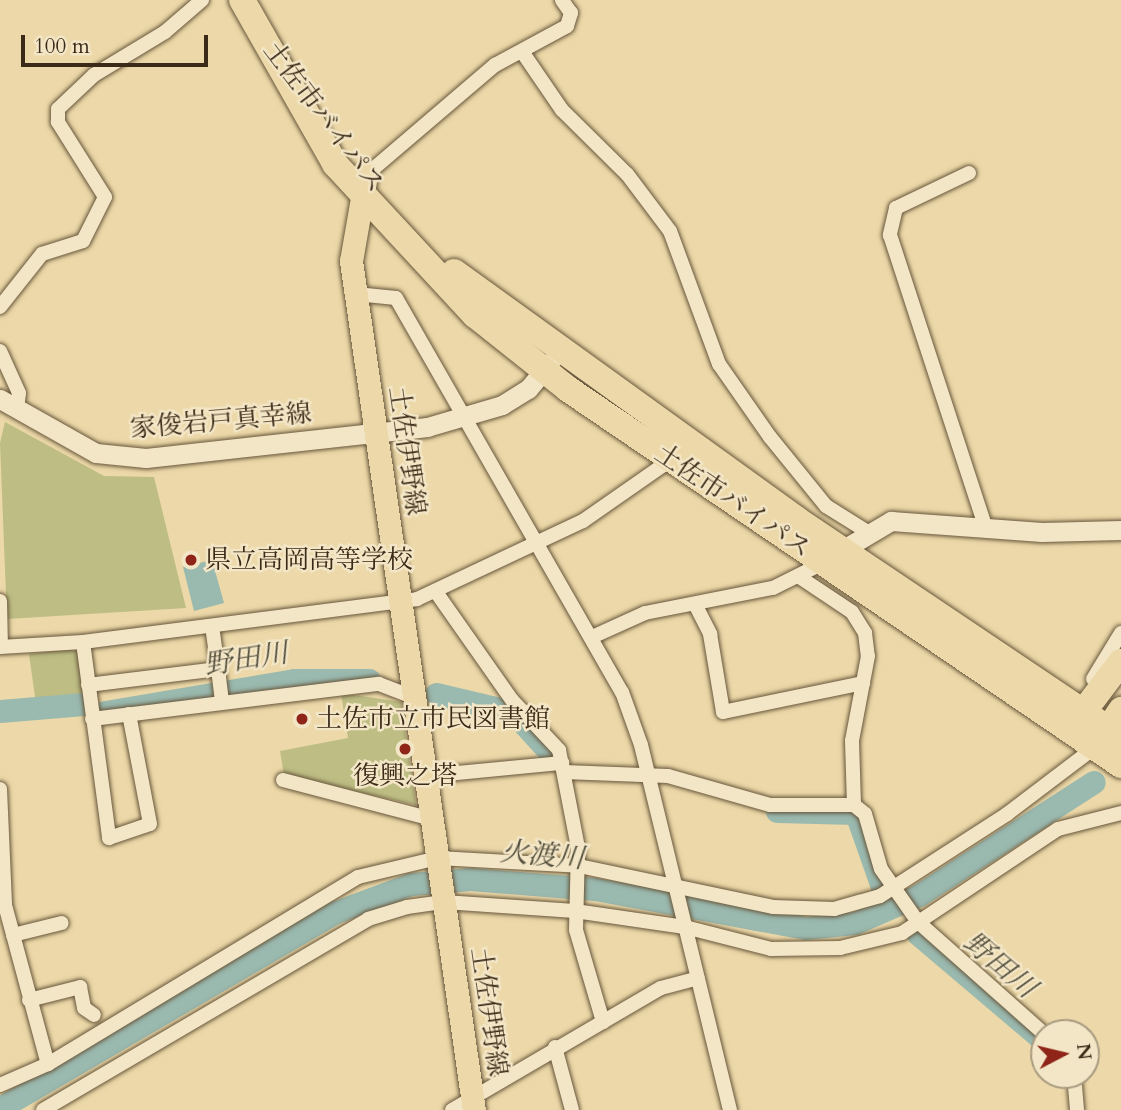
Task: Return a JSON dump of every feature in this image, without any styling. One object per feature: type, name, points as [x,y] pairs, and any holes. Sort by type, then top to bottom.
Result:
[{"type":"highway","name":"土佐市バイパス","points":[[242,0],[362,185],[551,361],[672,459],[1084,711],[1109,741]]},
{"type":"highway","name":"土佐市バイパス","points":[[551,361],[832,556],[1109,741]]},
{"type":"highway","points":[[1084,711],[1121,662]]},
{"type":"main road","name":"土佐伊野線","points":[[362,185],[351,261],[474,1104]]},
{"type":"street","points":[[0,307],[42,254],[83,241],[105,197],[58,122],[58,109],[94,75],[165,32],[202,0]]},
{"type":"street","points":[[362,185],[495,65],[523,53],[567,26],[571,13],[562,0]]},
{"type":"street","points":[[523,53],[562,110],[627,174],[670,231],[719,364],[770,437],[826,506],[866,531]]},
{"type":"street","points":[[969,173],[897,208],[890,235],[986,530]]},
{"type":"street","points":[[356,294],[396,298],[539,543],[622,692],[649,775],[673,885],[730,1110]]},
{"type":"street","points":[[0,351],[19,393],[17,410]]},
{"type":"street","name":"家俊岩戸真幸線","points":[[0,400],[96,453],[146,458],[376,433],[465,417],[502,405],[551,361]]},
{"type":"street","points":[[0,601],[1,647],[83,642],[401,602],[436,592],[583,521],[672,459]]},
{"type":"street","points":[[592,637],[645,613],[695,604],[801,578],[866,531],[891,521],[920,519],[986,530],[1121,530]]},
{"type":"street","points":[[801,578],[852,612],[865,633],[863,684],[852,741],[854,805]]},
{"type":"street","points":[[436,592],[512,700],[546,731],[563,768],[579,870],[575,906],[603,1022]]},
{"type":"street","points":[[695,604],[710,634],[723,712],[863,684]]},
{"type":"street","points":[[212,626],[222,701]]},
{"type":"street","points":[[1093,679],[1121,633]]},
{"type":"street","points":[[83,642],[109,838],[150,824],[130,714]]},
{"type":"street","points":[[88,685],[218,669]]},
{"type":"street","points":[[92,719],[222,701],[379,684],[415,698]]},
{"type":"street","points":[[0,1085],[48,1064],[317,897],[358,877],[439,862],[579,870],[673,885],[773,907],[834,909],[894,889],[1007,814],[1109,741]]},
{"type":"street","points":[[426,776],[563,768],[649,775],[770,804],[854,805],[865,814],[894,889],[917,919],[1030,1021]]},
{"type":"street","points":[[283,780],[432,819]]},
{"type":"street","points":[[0,789],[3,906],[48,1064]]},
{"type":"street","points":[[43,1110],[368,919],[444,900],[575,906],[684,923],[771,949],[812,948],[902,933],[917,919],[1058,829],[1121,813]]},
{"type":"street","points":[[13,935],[62,923]]},
{"type":"street","points":[[452,1110],[474,1104],[555,1047],[661,988],[698,978]]},
{"type":"street","points":[[29,1000],[80,987],[85,1008],[94,1015]]},
{"type":"street","points":[[555,1047],[572,1110]]},
{"type":"street","points":[[1075,1089],[1077,1110]]},
{"type":"green space","points":[[5,422],[104,476],[154,477],[186,608],[7,619],[0,443]]},
{"type":"green space","points":[[71,649],[78,653],[84,700],[36,704],[29,654]]},
{"type":"green space","points":[[341,693],[401,702],[416,805],[284,775],[280,751],[348,738]]},
{"type":"water","points":[[212,560],[224,603],[194,611],[183,567]]},
{"type":"waterway","name":"野田川","points":[[105,712],[294,680],[369,680]]},
{"type":"waterway","name":"野田川","points":[[436,694],[513,712],[554,757]]},
{"type":"waterway","name":"野田川","points":[[0,711],[84,704]]},
{"type":"waterway","name":"火渡川","points":[[0,1108],[336,912],[411,884],[470,879],[595,889],[806,928],[855,923],[919,895],[1094,782]]},
{"type":"waterway","name":"野田川","points":[[777,811],[856,813],[882,887]]},
{"type":"waterway","name":"野田川","points":[[918,934],[1030,1029]]},
{"type":"place","name":"県立高岡高等学校","points":[[191,560]]},
{"type":"place","name":"土佐市立市民図書館","points":[[302,719]]},
{"type":"place","name":"復興之塔","points":[[405,749]]}]
